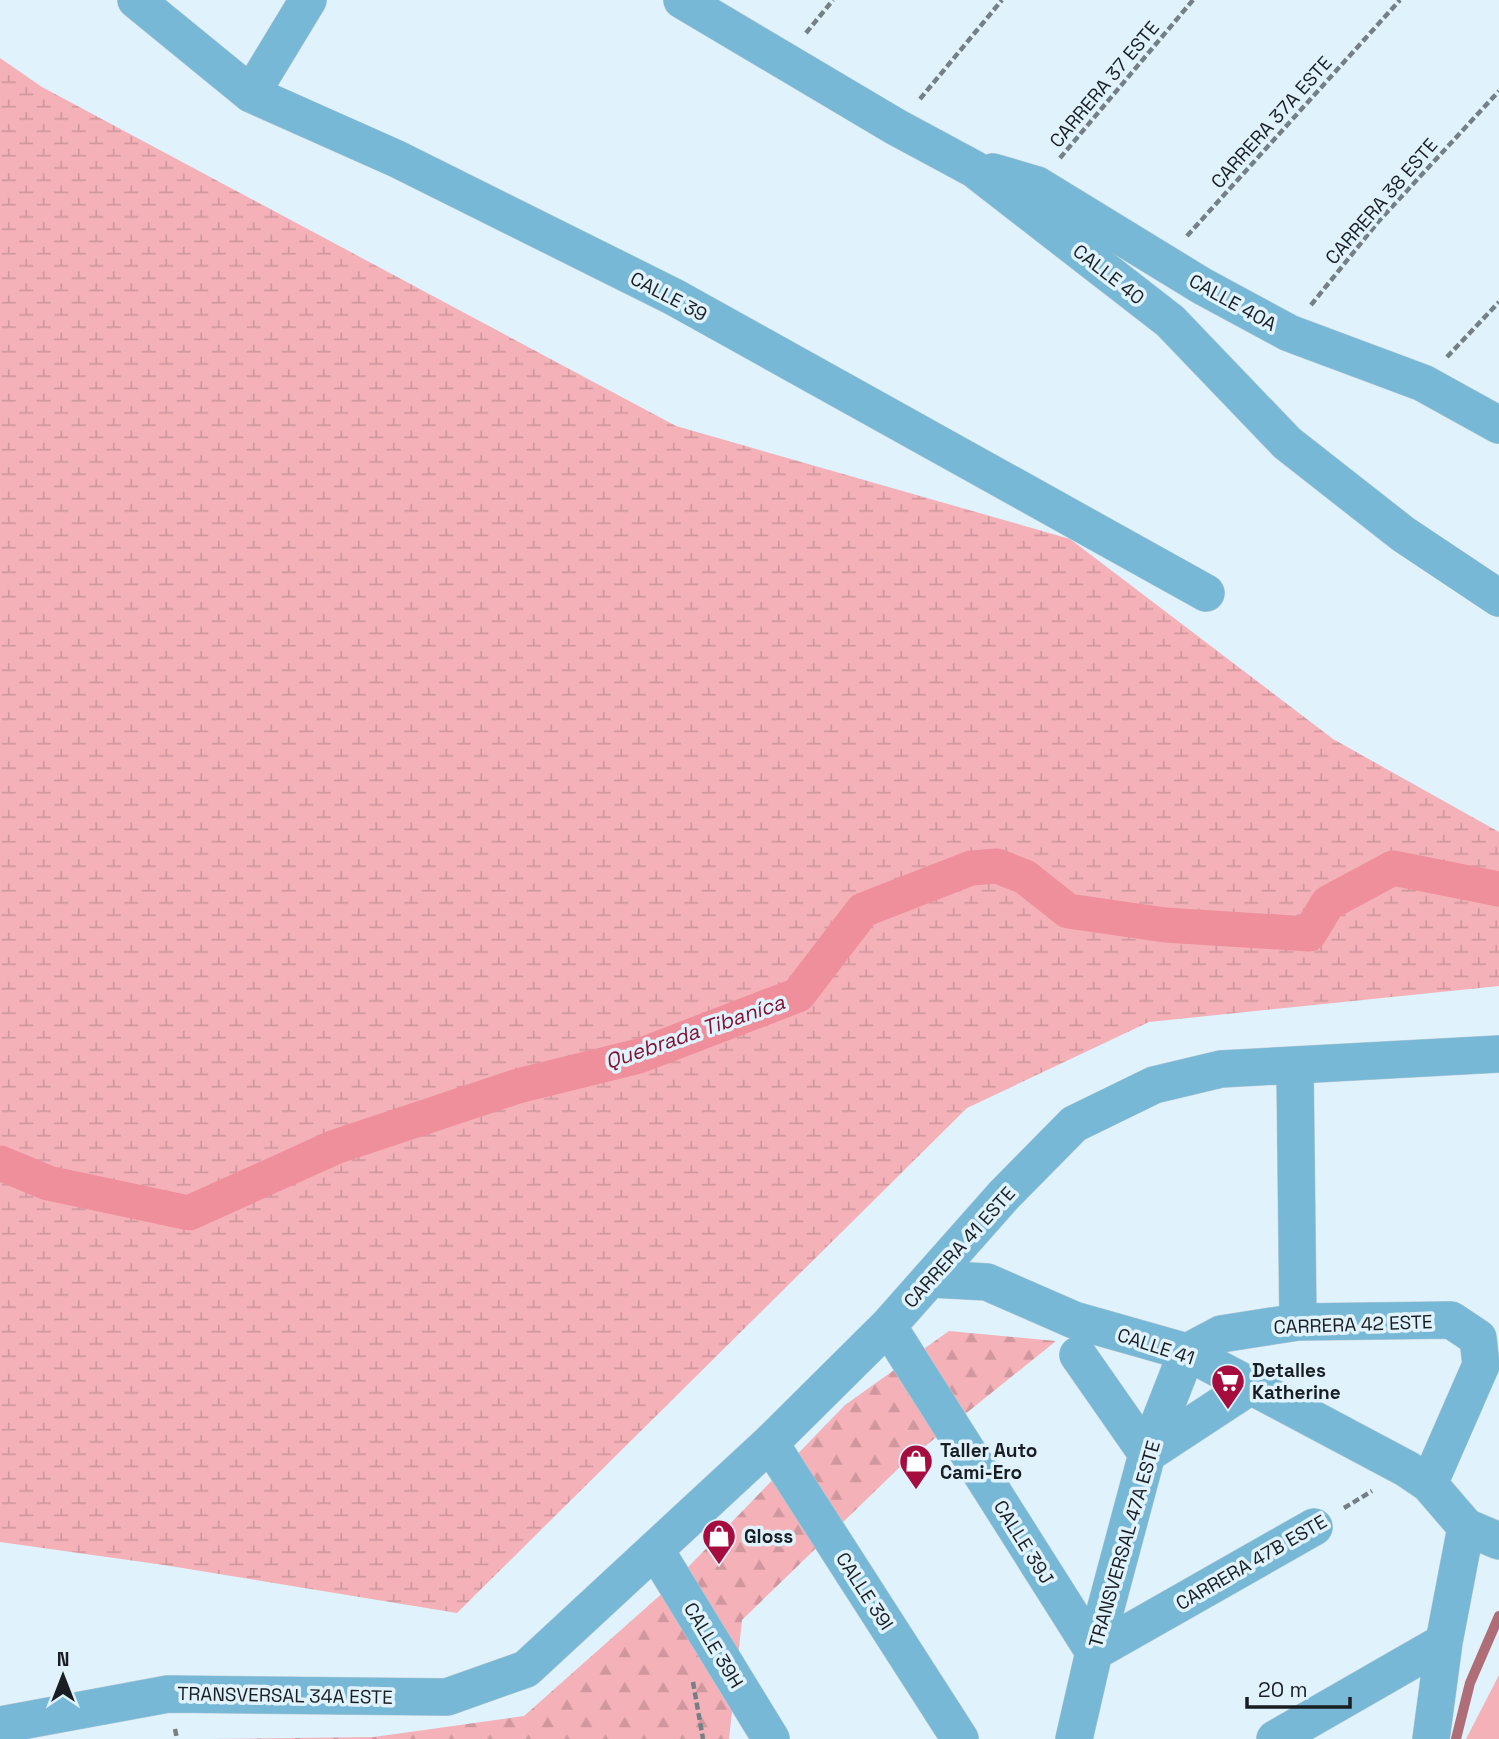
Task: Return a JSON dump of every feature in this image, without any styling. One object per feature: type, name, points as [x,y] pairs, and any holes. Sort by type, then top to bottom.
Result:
[{"type":"street","name":"CALLE 39","points":[[136,0],[251,94],[397,159],[674,298],[1206,593]]},
{"type":"street","points":[[251,94],[308,0]]},
{"type":"street","name":"CALLE 40","points":[[682,0],[896,128],[974,169],[1170,321],[1287,443],[1403,534],[1499,598]]},
{"type":"street","name":"CALLE 40A","points":[[974,169],[1008,174],[1037,185],[1163,262],[1289,332],[1423,383],[1499,425]]},
{"type":"street","name":"CARRERA 41 ESTE","points":[[526,1670],[770,1443],[888,1326],[1004,1195],[1074,1124],[1154,1085],[1221,1069],[1499,1054]]},
{"type":"street","points":[[1295,1067],[1298,1322]]},
{"type":"street","name":"CALLE 41","points":[[931,1279],[987,1282],[1074,1320],[1187,1352],[1418,1477],[1466,1527]]},
{"type":"street","name":"CARRERA 42 ESTE","points":[[1187,1352],[1222,1334],[1298,1322],[1451,1320],[1478,1338],[1481,1365],[1418,1477]]},
{"type":"street","name":"CALLE 39J","points":[[888,1326],[1094,1652]]},
{"type":"street","name":"TRANSVERSAL 47A ESTE","points":[[1074,1739],[1094,1652],[1147,1454],[1187,1352]]},
{"type":"street","points":[[1078,1355],[1147,1454],[1249,1387]]},
{"type":"street","name":"CALLE 39I","points":[[770,1443],[960,1739]]},
{"type":"street","name":"CARRERA 47B ESTE","points":[[1094,1652],[1314,1527]]},
{"type":"street","points":[[1431,1739],[1444,1642],[1466,1527],[1499,1541]]},
{"type":"street","name":"CALLE 39H","points":[[656,1551],[771,1739]]},
{"type":"street","points":[[1275,1739],[1444,1642]]},
{"type":"street","name":"TRANSVERSAL 34A ESTE","points":[[0,1725],[167,1694],[447,1697],[526,1670]]},
{"type":"path","points":[[896,128],[1002,0]]},
{"type":"path","name":"CARRERA 37 ESTE","points":[[1037,185],[1193,0]]},
{"type":"path","name":"CARRERA 37A ESTE","points":[[1163,262],[1399,0]]},
{"type":"path","name":"CARRERA 38 ESTE","points":[[1289,332],[1378,222],[1499,91]]},
{"type":"path","points":[[1423,383],[1499,302]]},
{"type":"path","name":"CARRERA 47B ESTE","points":[[1314,1527],[1418,1477]]},
{"type":"green space","points":[[0,58],[42,87],[676,426],[1070,539],[1333,739],[1499,832],[1499,986],[1149,1022],[967,1108],[457,1613],[164,1565],[0,1542]]},
{"type":"green space","points":[[949,1331],[1056,1341],[903,1464],[742,1620],[729,1739],[208,1739],[374,1737],[524,1716],[666,1590],[845,1405]]},
{"type":"green space","points":[[1499,1675],[1499,1739],[1466,1739]]},
{"type":"waterway","name":"Quebrada Tibaníca","points":[[0,1163],[48,1183],[189,1213],[335,1147],[518,1086],[639,1056],[798,995],[863,910],[971,868],[997,866],[1025,877],[1068,911],[1165,925],[1309,934],[1328,903],[1393,868],[1499,889]]},
{"type":"waterway","points":[[1456,1739],[1470,1683],[1499,1616]]},
{"type":"place","name":"Detalles Katherine","points":[[1228,1411]]},
{"type":"place","name":"Taller Auto Cami-Ero","points":[[916,1491]]},
{"type":"place","name":"Gloss","points":[[719,1566]]}]
